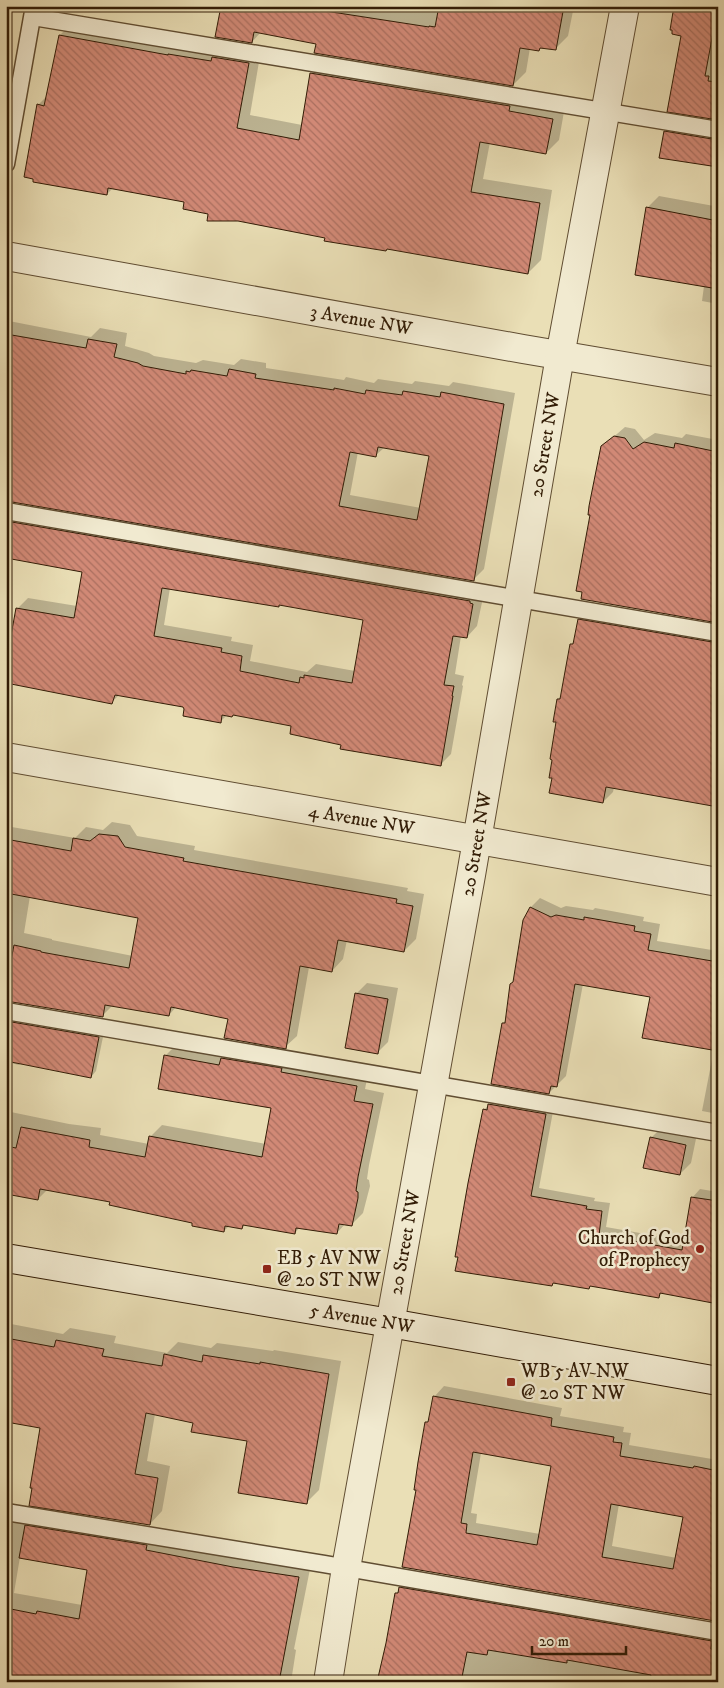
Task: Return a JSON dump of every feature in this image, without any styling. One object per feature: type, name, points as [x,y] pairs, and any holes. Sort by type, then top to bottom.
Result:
[{"type":"street","name":"20 Street NW","points":[[328,1682],[346,1568],[434,1084],[560,356],[625,6]]},
{"type":"street","name":"3 Avenue NW","points":[[6,256],[560,356],[718,382]]},
{"type":"street","name":"4 Avenue NW","points":[[6,757],[718,882]]},
{"type":"street","name":"5 Avenue NW","points":[[6,1258],[390,1322],[718,1380]]},
{"type":"lane","points":[[6,164],[34,12],[718,130]]},
{"type":"lane","points":[[6,511],[718,633]]},
{"type":"lane","points":[[6,1011],[718,1133]]},
{"type":"lane","points":[[6,1512],[718,1632]]},
{"type":"building","points":[[221,6],[293,6],[435,27],[439,6],[564,6],[556,50],[540,48],[539,51],[520,48],[513,86],[314,53],[316,44],[254,32],[252,43],[215,37]]},
{"type":"building","points":[[674,6],[718,6],[705,76],[709,76],[708,81],[718,82],[718,120],[667,112],[681,36],[672,34],[672,30],[670,30]]},
{"type":"building","points":[[59,35],[168,55],[211,61],[212,57],[249,63],[237,128],[299,140],[310,73],[510,106],[509,111],[553,119],[546,154],[480,142],[471,192],[540,203],[528,274],[387,249],[386,251],[324,241],[325,238],[238,221],[207,221],[208,214],[183,209],[184,202],[108,188],[107,195],[33,182],[33,179],[24,177],[37,104],[44,106]]},
{"type":"building","points":[[664,131],[718,140],[718,167],[659,158]]},
{"type":"building","points":[[646,207],[718,221],[718,289],[635,275]]},
{"type":"building","points":[[6,334],[86,348],[88,339],[117,344],[114,357],[143,366],[186,374],[186,371],[190,372],[191,370],[227,376],[229,369],[256,374],[255,378],[365,394],[366,390],[402,395],[403,391],[440,397],[441,392],[504,404],[474,581],[6,501]],"holes":[[[378,447],[429,456],[417,520],[339,506],[350,452],[376,457]]]},
{"type":"building","points":[[614,436],[625,438],[633,449],[644,442],[674,448],[675,443],[718,452],[718,623],[581,599],[582,592],[576,591],[590,515],[588,515],[589,506],[601,446]]},
{"type":"building","points":[[6,521],[470,601],[473,604],[467,638],[453,636],[444,685],[454,686],[441,766],[340,749],[341,745],[290,734],[291,726],[233,715],[232,717],[222,715],[221,723],[183,716],[183,707],[115,695],[112,704],[6,683],[6,663],[16,608],[74,618],[82,572],[6,558]],"holes":[[[162,588],[279,607],[279,605],[363,620],[352,683],[304,675],[304,678],[300,677],[299,683],[240,671],[242,656],[221,652],[222,648],[154,636]]]},
{"type":"building","points":[[578,619],[718,643],[718,807],[606,787],[603,803],[549,793],[552,778],[549,778],[552,760],[550,759],[556,722],[553,722],[557,699],[560,699],[570,644],[573,644]]},
{"type":"building","points":[[99,834],[118,836],[125,847],[184,858],[183,861],[397,899],[396,903],[413,906],[404,952],[338,940],[332,972],[300,966],[286,1049],[224,1038],[228,1019],[171,1007],[169,1016],[105,1005],[103,1017],[6,1001],[6,986],[14,945],[41,952],[129,968],[138,918],[6,893],[6,865],[11,840],[71,851],[73,838],[90,841]]},
{"type":"building","points":[[530,907],[551,917],[556,915],[584,920],[584,917],[635,926],[634,931],[651,934],[648,950],[718,962],[718,1051],[642,1038],[650,997],[575,984],[557,1087],[551,1086],[549,1094],[491,1084],[502,1023],[505,1023],[510,984],[513,982],[523,920]]},
{"type":"building","points":[[355,993],[388,999],[378,1054],[345,1048]]},
{"type":"building","points":[[6,1021],[99,1037],[91,1078],[6,1061]]},
{"type":"building","points":[[164,1055],[219,1065],[221,1058],[282,1068],[281,1072],[357,1086],[354,1101],[373,1104],[358,1177],[356,1191],[358,1192],[358,1198],[352,1226],[339,1224],[337,1234],[296,1228],[295,1234],[243,1225],[242,1229],[225,1226],[224,1232],[109,1205],[110,1202],[40,1189],[38,1200],[6,1194],[6,1146],[16,1148],[21,1127],[90,1140],[89,1147],[145,1157],[149,1136],[262,1157],[271,1108],[158,1089]]},
{"type":"building","points":[[488,1104],[546,1114],[531,1196],[587,1206],[586,1209],[602,1211],[599,1235],[682,1250],[691,1197],[718,1201],[718,1304],[660,1293],[659,1298],[590,1286],[589,1289],[553,1283],[552,1286],[455,1271],[458,1257],[455,1257],[468,1183],[483,1109],[487,1110]]},
{"type":"building","points":[[650,1137],[686,1145],[680,1175],[643,1168]]},
{"type":"building","points":[[6,1338],[54,1347],[56,1340],[104,1349],[102,1356],[162,1366],[164,1354],[202,1362],[203,1355],[260,1364],[260,1362],[329,1374],[307,1504],[238,1493],[247,1441],[191,1432],[193,1423],[146,1413],[135,1474],[158,1478],[150,1525],[29,1506],[32,1488],[30,1488],[40,1428],[6,1422]]},
{"type":"building","points":[[433,1396],[552,1418],[551,1426],[614,1437],[613,1442],[622,1443],[620,1456],[718,1471],[718,1607],[715,1621],[402,1567],[416,1490],[414,1490],[425,1422],[428,1422]],"holes":[[[473,1452],[551,1466],[537,1545],[466,1533],[467,1524],[461,1523]],[[611,1504],[683,1517],[673,1569],[602,1557]]]},
{"type":"building","points":[[25,1525],[147,1545],[146,1550],[233,1567],[299,1577],[279,1682],[6,1682],[6,1608],[36,1614],[37,1611],[79,1619],[87,1570],[19,1558]]},
{"type":"building","points":[[399,1587],[712,1641],[711,1649],[718,1650],[718,1682],[666,1682],[650,1679],[651,1675],[567,1660],[567,1663],[488,1650],[487,1655],[467,1652],[461,1682],[377,1682],[395,1593],[398,1593]]},
{"type":"place","name":"Church of God of Prophecy","points":[[700,1249]]},
{"type":"place","name":"EB 5 AV NW @ 20 ST NW","points":[[267,1269]]},
{"type":"place","name":"WB 5 AV NW @ 20 ST NW","points":[[511,1382]]}]
